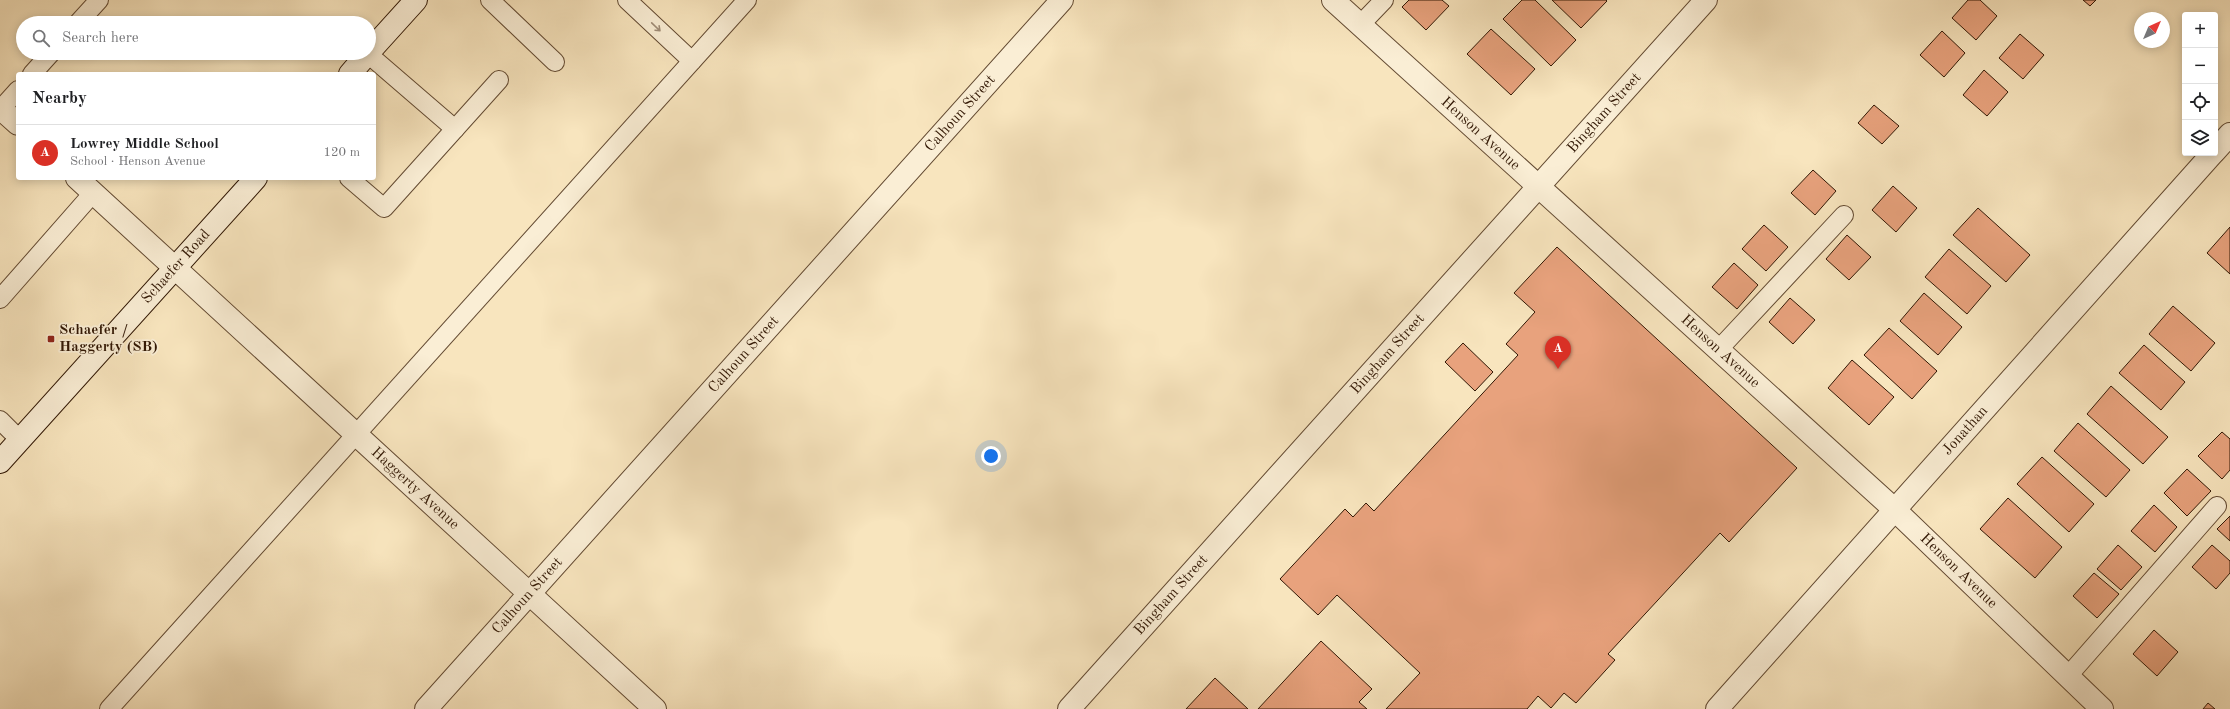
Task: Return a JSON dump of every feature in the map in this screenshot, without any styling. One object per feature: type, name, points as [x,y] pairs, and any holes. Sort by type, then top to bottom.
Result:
[{"type":"street","points":[[376,44],[416,0]]},
{"type":"street","name":"Calhoun Street","points":[[426,709],[1062,0]]},
{"type":"street","name":"Henson Avenue","points":[[1333,0],[1539,185],[1895,510],[2102,709]]},
{"type":"street","name":"Bingham Street","points":[[1069,709],[1706,0]]},
{"type":"street","points":[[352,72],[362,60]]},
{"type":"street","points":[[0,109],[16,122]]},
{"type":"street","name":"Jonathan","points":[[2218,148],[2230,134]]},
{"type":"street","name":"Jonathan","points":[[1717,709],[2210,156]]},
{"type":"street","name":"Haggerty Avenue","points":[[79,180],[655,709]]},
{"type":"street","name":"Schaefer Road","points":[[0,462],[254,180]]},
{"type":"lane","points":[[84,16],[99,0]]},
{"type":"lane","points":[[490,0],[555,62]]},
{"type":"lane","points":[[627,0],[692,61]]},
{"type":"lane","points":[[109,709],[747,0]]},
{"type":"lane","points":[[1360,25],[1384,0]]},
{"type":"lane","points":[[34,72],[45,60]]},
{"type":"lane","points":[[376,60],[455,129]]},
{"type":"lane","points":[[351,180],[384,208],[499,80]]},
{"type":"lane","points":[[0,109],[16,92]]},
{"type":"lane","points":[[0,299],[92,193]]},
{"type":"lane","points":[[1719,349],[1844,215]]},
{"type":"lane","points":[[0,420],[20,440]]},
{"type":"lane","points":[[2068,676],[2217,506]]},
{"type":"building","points":[[1409,0],[1442,0],[1449,6],[1426,30],[1402,7]]},
{"type":"building","points":[[1522,0],[1535,0],[1576,40],[1551,66],[1503,19]]},
{"type":"building","points":[[1552,0],[1606,0],[1607,1],[1581,28]]},
{"type":"building","points":[[1968,0],[1980,0],[1997,16],[1976,40],[1952,18]]},
{"type":"building","points":[[2083,0],[2096,0],[2090,6]]},
{"type":"building","points":[[1491,29],[1535,69],[1511,95],[1467,54]]},
{"type":"building","points":[[1942,31],[1965,53],[1944,77],[1920,55]]},
{"type":"building","points":[[2020,34],[2044,55],[2023,79],[1999,58]]},
{"type":"building","points":[[1984,70],[2008,92],[1987,116],[1963,95]]},
{"type":"building","points":[[1874,105],[1899,126],[1882,144],[1858,123]]},
{"type":"building","points":[[1813,170],[1836,191],[1815,215],[1791,193]]},
{"type":"building","points":[[1893,186],[1917,208],[1896,232],[1872,210]]},
{"type":"building","points":[[1978,208],[2030,255],[2006,282],[1953,235]]},
{"type":"building","points":[[1764,225],[1788,247],[1766,271],[1742,249]]},
{"type":"building","points":[[2230,227],[2230,274],[2207,253]]},
{"type":"building","points":[[1847,235],[1871,257],[1849,280],[1826,259]]},
{"type":"building","points":[[1557,247],[1797,468],[1729,542],[1720,533],[1608,654],[1615,660],[1576,703],[1564,693],[1551,708],[1538,696],[1527,709],[1386,709],[1420,673],[1337,595],[1318,615],[1280,579],[1345,509],[1353,517],[1366,503],[1374,511],[1518,355],[1506,344],[1535,312],[1514,293]]},
{"type":"building","points":[[1949,249],[1991,286],[1967,314],[1925,277]]},
{"type":"building","points":[[1734,263],[1758,285],[1737,309],[1712,287]]},
{"type":"building","points":[[1924,293],[1962,327],[1938,355],[1900,321]]},
{"type":"building","points":[[1790,298],[1815,320],[1793,344],[1769,322]]},
{"type":"building","points":[[2173,306],[2215,343],[2191,371],[2149,334]]},
{"type":"building","points":[[1889,328],[1937,371],[1912,399],[1864,355]]},
{"type":"building","points":[[1463,343],[1493,372],[1475,391],[1445,362]]},
{"type":"building","points":[[2144,345],[2185,382],[2161,410],[2119,373]]},
{"type":"building","points":[[1852,360],[1894,397],[1869,425],[1828,388]]},
{"type":"building","points":[[2111,386],[2168,437],[2143,464],[2087,414]]},
{"type":"building","points":[[2078,423],[2130,470],[2106,497],[2054,451]]},
{"type":"building","points":[[2222,432],[2230,439],[2230,470],[2222,479],[2198,456]]},
{"type":"building","points":[[2042,457],[2094,504],[2069,532],[2017,484]]},
{"type":"building","points":[[2187,469],[2211,491],[2187,516],[2164,493]]},
{"type":"building","points":[[2008,498],[2062,547],[2035,578],[1980,529]]},
{"type":"building","points":[[2154,505],[2177,527],[2155,552],[2131,531]]},
{"type":"building","points":[[2230,516],[2230,541],[2217,529]]},
{"type":"building","points":[[2118,545],[2142,567],[2121,590],[2097,569]]},
{"type":"building","points":[[2212,545],[2230,561],[2230,573],[2216,589],[2192,567]]},
{"type":"building","points":[[2094,573],[2119,594],[2097,618],[2073,596]]},
{"type":"building","points":[[2154,630],[2178,652],[2157,676],[2133,654]]},
{"type":"building","points":[[1321,641],[1372,689],[1359,702],[1367,709],[1258,709]]},
{"type":"building","points":[[1215,678],[1248,709],[1186,709]]},
{"type":"building","points":[[2208,703],[2215,709],[2203,709]]},
{"type":"place","name":"Schaefer / Haggerty (SB)","points":[[51,339]]},
{"type":"place","name":"Lowrey Middle School","points":[[1558,369]]}]
